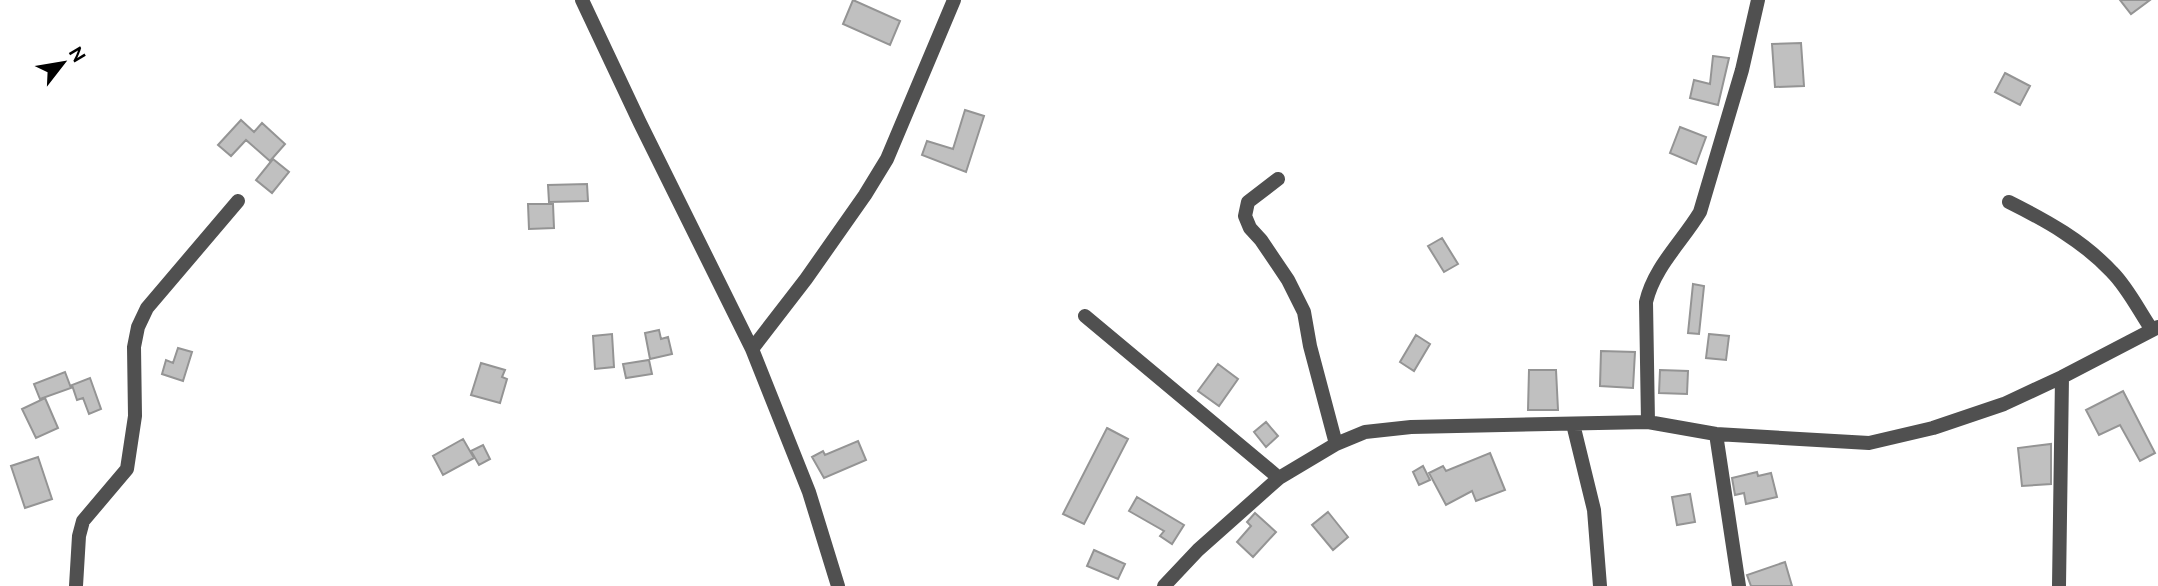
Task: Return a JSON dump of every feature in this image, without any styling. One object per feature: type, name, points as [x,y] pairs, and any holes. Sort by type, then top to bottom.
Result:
[{"type":"street","points":[[582,0],[639,123],[752,349],[808,492],[838,586]]},
{"type":"street","points":[[752,349],[806,279],[887,159],[954,0]]},
{"type":"street","points":[[1648,422],[1646,302],[1649,290],[1661,267],[1700,212],[1742,70],[1758,0]]},
{"type":"street","points":[[1278,178],[1248,202],[1245,216],[1250,228],[1289,280],[1304,312],[1310,346],[1336,444]]},
{"type":"street","points":[[76,586],[79,536],[83,521],[127,469],[135,416],[134,347],[138,327],[147,308],[238,201]]},
{"type":"street","points":[[1164,586],[1198,550],[1279,478],[1336,444],[1365,432],[1411,427],[1648,422],[1716,434],[1869,443],[1933,428],[2004,404],[2155,329],[2114,273],[2087,249],[2049,222],[2009,202]]},
{"type":"street","points":[[1085,316],[1279,478]]},
{"type":"street","points":[[2059,586],[2062,377]]},
{"type":"street","points":[[1573,424],[1594,510],[1600,586]]},
{"type":"street","points":[[1716,434],[1739,586]]},
{"type":"building","points":[[853,0],[900,21],[890,45],[843,24]]},
{"type":"building","points":[[2120,0],[2150,0],[2131,14]]},
{"type":"building","points":[[1801,43],[1804,86],[1775,87],[1772,44]]},
{"type":"building","points":[[1713,56],[1729,58],[1718,105],[1690,98],[1694,80],[1710,84]]},
{"type":"building","points":[[2005,73],[2030,86],[2020,105],[1995,92]]},
{"type":"building","points":[[965,110],[984,116],[966,172],[922,155],[927,141],[953,149]]},
{"type":"building","points":[[241,120],[254,132],[262,123],[285,144],[270,161],[246,140],[231,156],[218,145]]},
{"type":"building","points":[[1680,127],[1706,137],[1696,164],[1670,153]]},
{"type":"building","points":[[273,159],[289,172],[272,193],[256,180]]},
{"type":"building","points":[[587,184],[588,201],[549,202],[548,185]]},
{"type":"building","points":[[528,204],[553,204],[554,228],[529,229]]},
{"type":"building","points":[[1442,238],[1458,264],[1444,272],[1428,246]]},
{"type":"building","points":[[1693,284],[1704,286],[1699,334],[1688,333]]},
{"type":"building","points":[[659,330],[661,339],[668,337],[672,354],[650,359],[645,333]]},
{"type":"building","points":[[612,334],[614,367],[595,369],[593,336]]},
{"type":"building","points":[[1709,334],[1729,336],[1726,360],[1706,358]]},
{"type":"building","points":[[1416,335],[1430,344],[1414,371],[1400,362]]},
{"type":"building","points":[[178,348],[192,352],[183,381],[162,374],[166,360],[173,363]]},
{"type":"building","points":[[1601,351],[1635,352],[1633,388],[1600,386]]},
{"type":"building","points":[[649,360],[652,374],[626,378],[623,364]]},
{"type":"building","points":[[481,363],[505,370],[502,377],[507,379],[500,403],[471,395]]},
{"type":"building","points":[[1218,364],[1238,379],[1219,406],[1198,391]]},
{"type":"building","points":[[1529,370],[1556,370],[1558,410],[1528,410]]},
{"type":"building","points":[[1660,370],[1688,371],[1687,394],[1659,393]]},
{"type":"building","points":[[65,372],[71,388],[40,399],[34,384]]},
{"type":"building","points":[[90,378],[101,409],[89,414],[83,398],[77,400],[72,385]]},
{"type":"building","points":[[2123,391],[2155,453],[2140,461],[2120,425],[2099,435],[2086,410]]},
{"type":"building","points":[[45,398],[58,428],[36,438],[22,409]]},
{"type":"building","points":[[1266,422],[1278,436],[1266,447],[1254,432]]},
{"type":"building","points":[[1107,428],[1128,439],[1084,524],[1063,514]]},
{"type":"building","points":[[463,439],[474,458],[443,475],[433,456]]},
{"type":"building","points":[[858,441],[866,460],[824,478],[812,457],[823,451],[825,455]]},
{"type":"building","points":[[2051,444],[2051,484],[2022,486],[2018,448]]},
{"type":"building","points":[[483,445],[490,459],[479,465],[471,451]]},
{"type":"building","points":[[1490,453],[1505,490],[1476,501],[1472,491],[1446,505],[1429,473],[1443,466],[1446,471]]},
{"type":"building","points":[[38,457],[52,499],[25,508],[11,466]]},
{"type":"building","points":[[1423,466],[1430,480],[1419,485],[1413,472]]},
{"type":"building","points":[[1757,472],[1758,476],[1771,473],[1777,497],[1746,504],[1744,493],[1735,495],[1732,478]]},
{"type":"building","points":[[1690,494],[1695,522],[1677,525],[1672,497]]},
{"type":"building","points":[[1137,497],[1184,525],[1172,544],[1160,536],[1164,531],[1129,511]]},
{"type":"building","points":[[1328,512],[1348,537],[1333,550],[1312,525]]},
{"type":"building","points":[[1255,513],[1276,532],[1253,557],[1237,542],[1251,526],[1247,522]]},
{"type":"building","points":[[1094,550],[1125,564],[1118,579],[1087,566]]},
{"type":"building","points":[[1785,562],[1792,586],[1751,586],[1747,575]]}]
